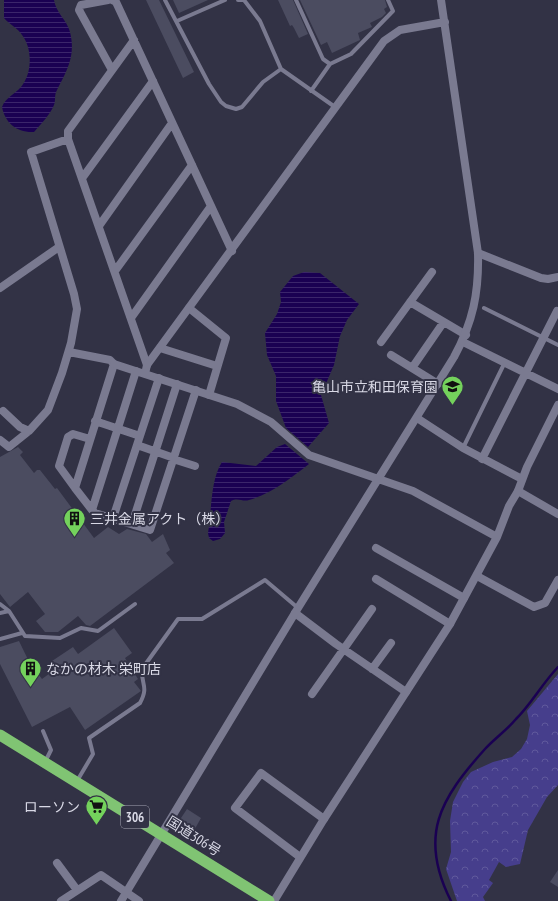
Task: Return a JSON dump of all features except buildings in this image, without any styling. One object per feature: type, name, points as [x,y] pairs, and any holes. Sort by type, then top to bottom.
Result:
[{"type":"highway","name":"国道306号","points":[[0,735],[77,781],[269,901]]},
{"type":"street","points":[[108,0],[81,5],[79,10],[112,70]]},
{"type":"street","points":[[112,0],[116,2],[232,250]]},
{"type":"street","points":[[121,901],[297,610],[438,384],[464,338],[476,303],[478,253],[441,0]]},
{"type":"street","points":[[92,510],[118,428],[141,372],[232,250],[378,48],[392,34],[410,27],[445,22]]},
{"type":"street","points":[[134,40],[68,131],[68,139],[83,177],[147,365]]},
{"type":"street","points":[[83,177],[153,81]]},
{"type":"street","points":[[99,226],[172,123]]},
{"type":"street","points":[[0,440],[9,447],[30,431],[48,410],[69,352],[77,309],[31,152],[68,139]]},
{"type":"street","points":[[115,271],[192,165]]},
{"type":"street","points":[[131,318],[211,206]]},
{"type":"street","points":[[0,288],[59,247]]},
{"type":"street","points":[[478,253],[541,278],[548,280],[558,278]]},
{"type":"street","points":[[381,342],[432,272]]},
{"type":"street","points":[[410,302],[464,338],[505,362],[558,389]]},
{"type":"street","points":[[189,308],[226,338],[209,395]]},
{"type":"street","points":[[482,458],[557,311]]},
{"type":"street","points":[[412,368],[443,323]]},
{"type":"street","points":[[160,348],[218,366]]},
{"type":"street","points":[[69,352],[110,360],[114,364],[237,404],[271,422],[309,455],[413,491],[497,537]]},
{"type":"street","points":[[391,355],[438,384]]},
{"type":"street","points":[[75,488],[114,364]]},
{"type":"street","points":[[113,518],[159,378]]},
{"type":"street","points":[[132,524],[177,384]]},
{"type":"street","points":[[90,439],[73,434],[68,437],[59,466],[95,513],[150,530],[196,390]]},
{"type":"street","points":[[274,901],[324,819],[450,624],[497,537],[509,506],[518,492],[522,479],[558,405]]},
{"type":"street","points":[[1,410],[20,427],[30,431]]},
{"type":"street","points":[[417,418],[463,448],[522,479]]},
{"type":"street","points":[[96,421],[140,436]]},
{"type":"street","points":[[137,445],[195,466]]},
{"type":"street","points":[[518,492],[558,514]]},
{"type":"street","points":[[376,548],[464,598]]},
{"type":"street","points":[[477,576],[534,606],[545,603],[558,580]]},
{"type":"street","points":[[376,580],[450,624]]},
{"type":"street","points":[[312,694],[372,609]]},
{"type":"street","points":[[297,610],[345,649],[406,692]]},
{"type":"street","points":[[372,669],[391,643]]},
{"type":"street","points":[[300,857],[235,808],[261,773],[324,819]]},
{"type":"street","points":[[57,863],[77,890]]},
{"type":"street","points":[[61,901],[101,875],[139,901]]},
{"type":"lane","points":[[165,0],[209,84],[221,102],[232,108],[242,107],[263,82],[281,69]]},
{"type":"lane","points":[[177,21],[225,0]]},
{"type":"lane","points":[[238,0],[244,0],[260,21],[281,69],[335,107]]},
{"type":"lane","points":[[296,0],[323,59],[330,64]]},
{"type":"lane","points":[[311,91],[330,64],[351,54],[393,11],[388,0]]},
{"type":"lane","points":[[484,308],[558,345]]},
{"type":"lane","points":[[463,448],[505,362]]},
{"type":"lane","points":[[77,781],[93,754],[89,738],[140,703],[145,694],[146,687],[142,669],[178,619],[202,619],[265,580],[297,610]]},
{"type":"lane","points":[[0,604],[9,611],[25,636],[60,638],[81,628],[98,631],[135,604]]},
{"type":"lane","points":[[0,613],[9,611]]},
{"type":"lane","points":[[0,639],[22,633]]},
{"type":"lane","points":[[43,730],[51,750],[44,762]]},
{"type":"green space","points":[[558,674],[558,785],[547,797],[528,830],[520,864],[506,867],[499,862],[489,880],[493,883],[483,897],[485,901],[457,901],[446,869],[451,852],[450,821],[453,802],[463,782],[471,772],[493,762],[512,757],[521,749],[527,739],[530,725],[527,711]]},
{"type":"shaded area","points":[[4,0],[54,0],[57,9],[67,24],[70,32],[72,48],[70,62],[56,92],[55,103],[52,109],[34,132],[22,131],[13,126],[6,118],[2,107],[10,96],[25,82],[30,61],[26,41],[18,30],[4,18]]},
{"type":"shaded area","points":[[304,272],[320,273],[359,304],[347,320],[340,336],[334,365],[321,395],[329,423],[308,447],[286,428],[276,401],[276,376],[267,355],[265,333],[277,314],[281,302],[280,292],[293,276]]},
{"type":"shaded area","points":[[285,444],[309,464],[295,475],[265,494],[249,500],[236,499],[231,501],[224,522],[225,533],[220,539],[213,541],[209,538],[208,533],[213,487],[222,462],[256,466],[277,447]]},
{"type":"waterway","points":[[451,901],[441,878],[436,857],[435,838],[439,819],[446,802],[469,767],[489,745],[509,727],[558,667]]},
{"type":"place","name":"亀山市立和田保育園","points":[[453,406]]},
{"type":"place","name":"三井金属アクト（株）","points":[[75,538]]},
{"type":"place","name":"なかの材木 栄町店","points":[[31,688]]},
{"type":"place","name":"ローソン","points":[[96,826]]}]
